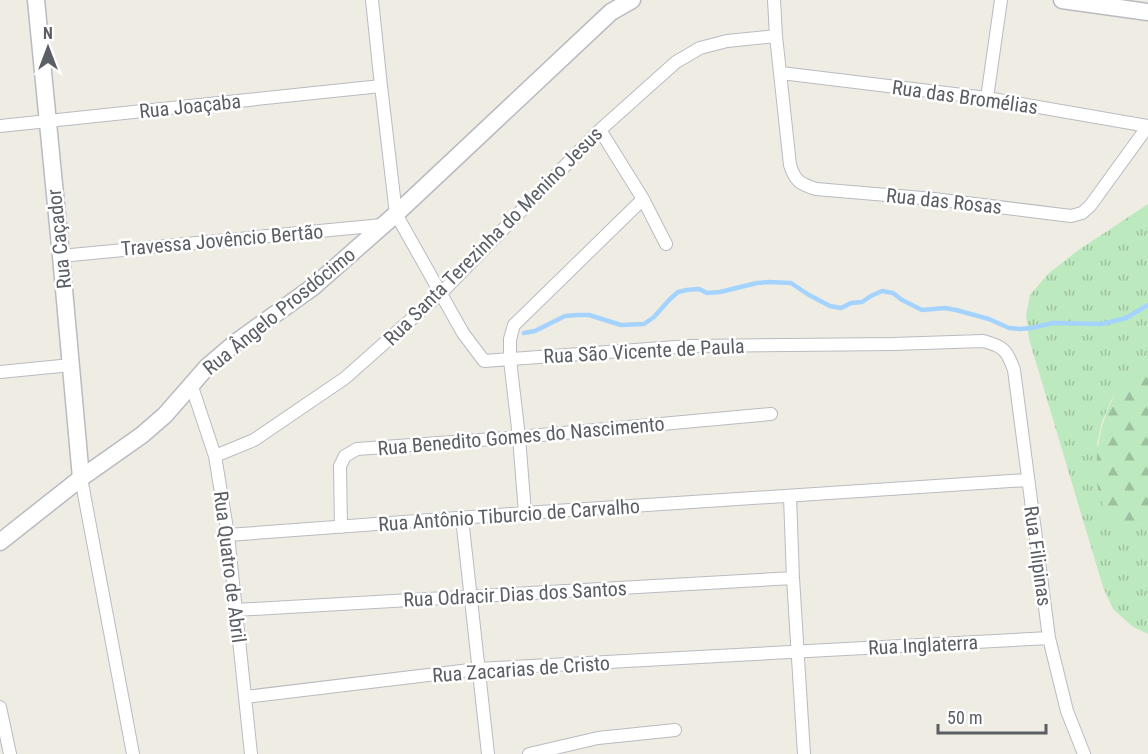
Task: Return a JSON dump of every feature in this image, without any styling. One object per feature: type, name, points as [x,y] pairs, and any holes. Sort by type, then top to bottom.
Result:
[{"type":"street","name":"Rua Caçador","points":[[36,0],[81,478]]},
{"type":"street","points":[[372,0],[396,214],[441,293]]},
{"type":"street","name":"Rua Ângelo Prosdócimo","points":[[0,542],[81,478],[142,435],[165,415],[207,367],[235,343],[313,287],[396,214],[611,12],[632,0]]},
{"type":"street","points":[[774,0],[780,73]]},
{"type":"street","points":[[987,98],[1001,0]]},
{"type":"street","points":[[1062,0],[1148,12]]},
{"type":"street","name":"Rua Santa Terezinha do Menino Jesus","points":[[215,456],[254,440],[345,378],[441,293],[600,130],[676,62],[700,48],[727,41],[776,36]]},
{"type":"street","name":"Rua das Bromélias","points":[[780,73],[987,98],[1148,126]]},
{"type":"street","name":"Rua das Rosas","points":[[780,73],[793,176],[803,185],[816,189],[934,199],[1071,216],[1082,213],[1090,206],[1148,126]]},
{"type":"street","name":"Rua Joaçaba","points":[[0,126],[381,86]]},
{"type":"street","points":[[600,130],[643,199],[666,244]]},
{"type":"street","points":[[525,513],[510,360],[510,339],[514,325],[643,199]]},
{"type":"street","name":"Travessa Jovêncio Bertão","points":[[61,256],[382,225]]},
{"type":"street","name":"Rua São Vicente de Paula","points":[[441,293],[463,333],[484,361],[690,346],[983,341],[997,345],[1008,354]]},
{"type":"street","name":"Rua Filipinas","points":[[1008,354],[1014,370],[1049,638],[1067,711],[1084,754]]},
{"type":"street","points":[[0,372],[71,365]]},
{"type":"street","name":"Rua Quatro de Abril","points":[[191,384],[215,456],[228,535],[252,754]]},
{"type":"street","name":"Rua Benedito Gomes do Nascimento","points":[[341,527],[340,466],[345,456],[357,449],[771,414]]},
{"type":"street","points":[[81,478],[133,754]]},
{"type":"street","name":"Rua Antônio Tiburcio de Carvalho","points":[[228,535],[1028,480]]},
{"type":"street","points":[[790,497],[804,754]]},
{"type":"street","points":[[462,518],[488,754]]},
{"type":"street","name":"Rua Odracir Dias dos Santos","points":[[236,610],[793,578]]},
{"type":"street","name":"Rua Inglaterra","points":[[797,652],[1049,638]]},
{"type":"street","name":"Rua Zacarias de Cristo","points":[[245,697],[478,669],[797,652]]},
{"type":"street","points":[[0,707],[10,754]]},
{"type":"street","points":[[529,754],[598,738],[675,730]]},
{"type":"green space","points":[[1148,204],[1148,354],[1111,400],[1102,422],[1097,444],[1125,523],[1148,525],[1148,634],[1133,627],[1113,609],[1103,587],[1029,339],[1026,315],[1030,295],[1048,274],[1077,251]]},
{"type":"green space","points":[[1148,354],[1148,525],[1127,524],[1116,520],[1106,511],[1100,498],[1097,482],[1098,446],[1106,414],[1114,396]]},
{"type":"waterway","points":[[524,333],[535,331],[565,316],[577,315],[589,315],[621,325],[644,324],[678,292],[699,289],[707,293],[720,292],[769,282],[791,283],[830,306],[841,308],[851,303],[862,302],[882,291],[893,293],[922,310],[945,308],[956,310],[989,319],[1009,328],[1020,329],[1053,323],[1102,324],[1126,318],[1148,305]]}]
